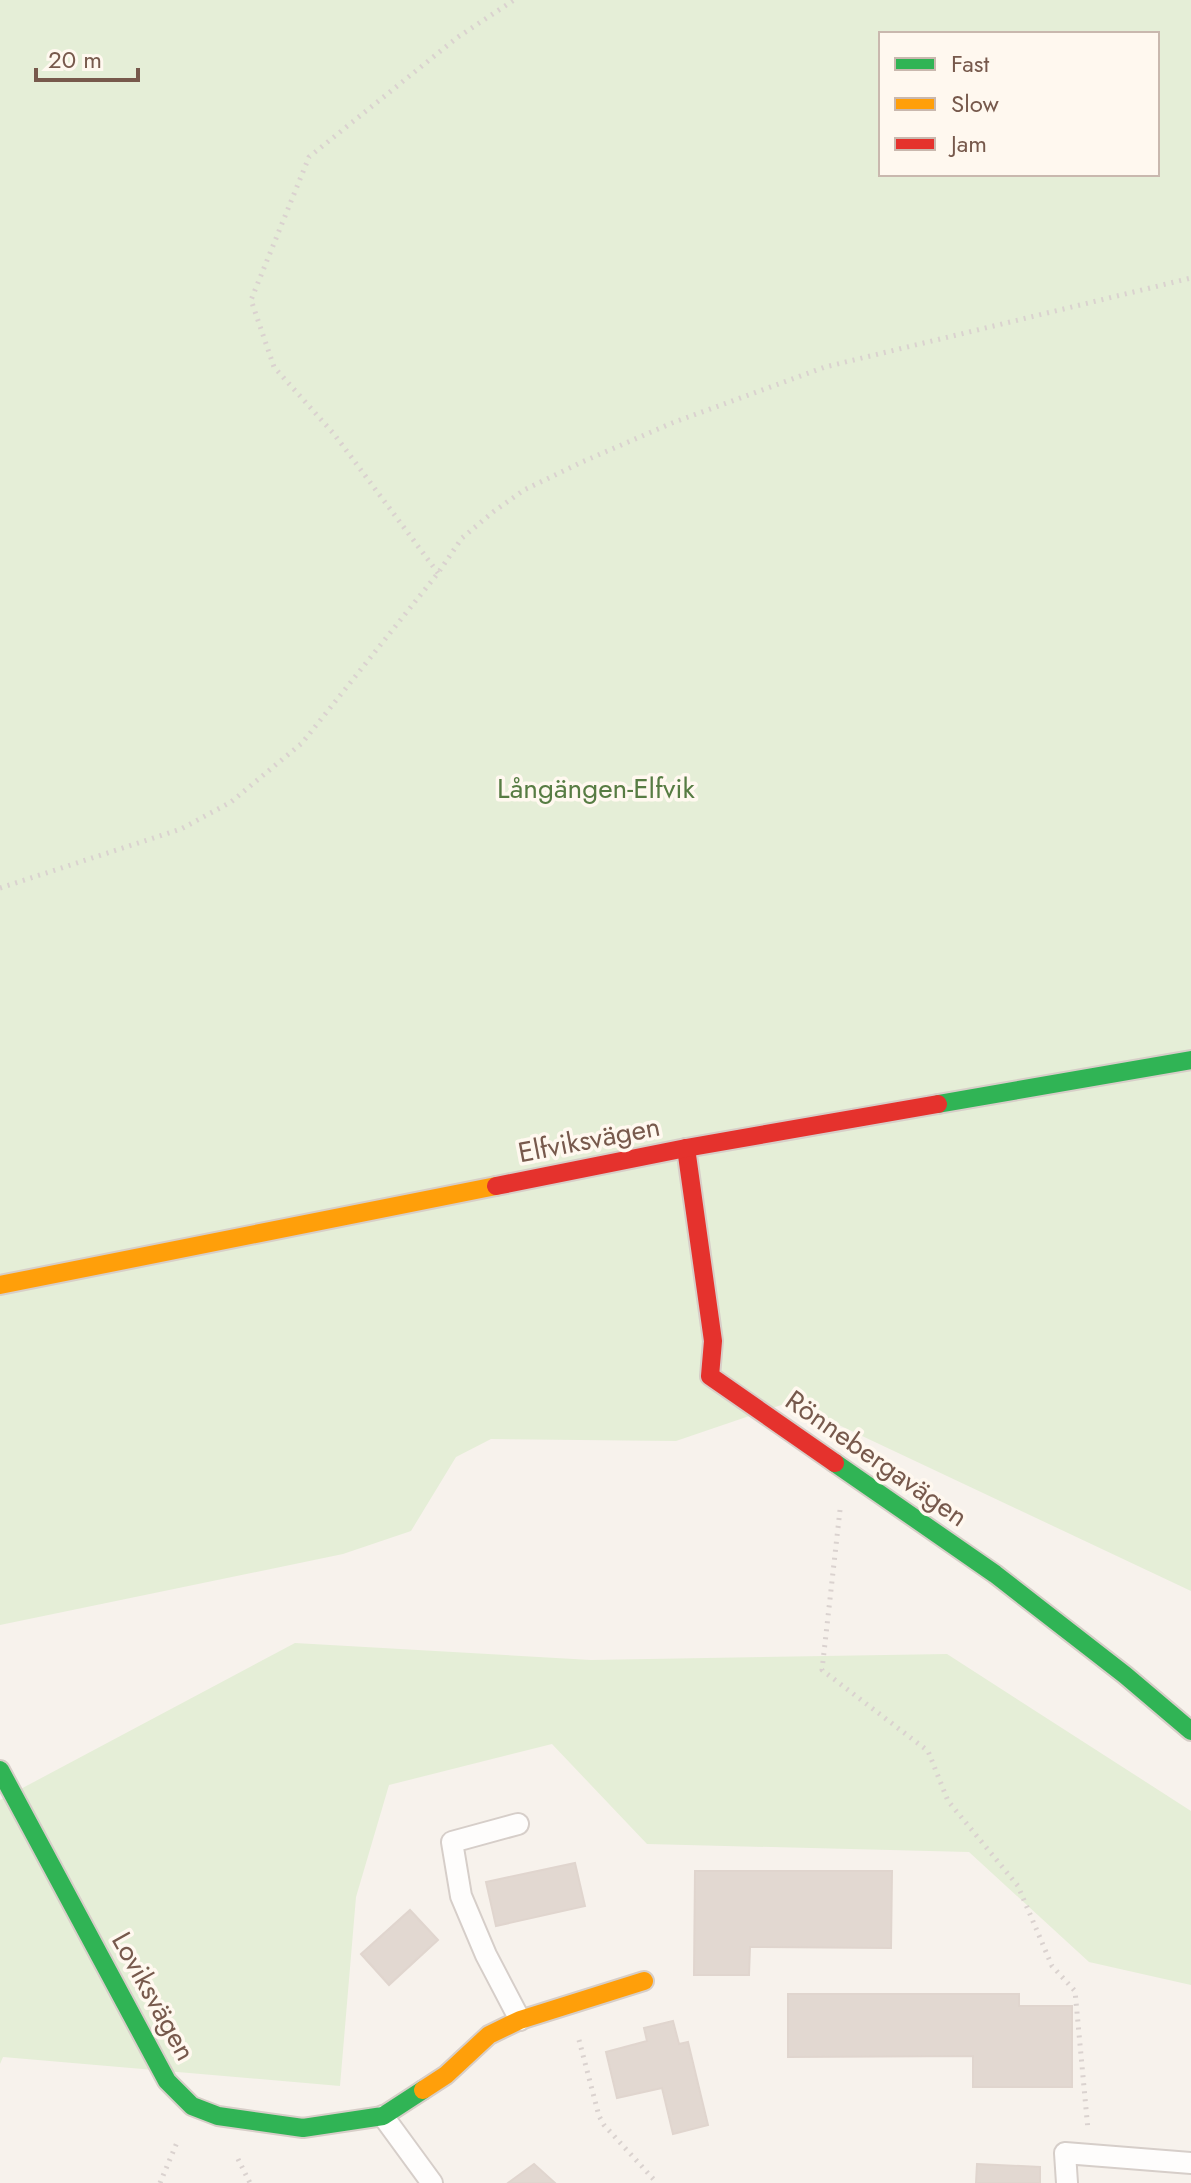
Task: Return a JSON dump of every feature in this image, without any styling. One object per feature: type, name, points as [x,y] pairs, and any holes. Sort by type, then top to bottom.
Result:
[{"type":"street","name":"Elfviksvägen","points":[[0,1285],[686,1148],[1191,1060]]},
{"type":"street","name":"Rönnebergavägen","points":[[686,1148],[713,1341],[710,1376],[995,1574],[1125,1675],[1191,1731]]},
{"type":"street","name":"Loviksvägen","points":[[0,1770],[167,2081],[192,2106],[218,2116],[303,2128],[383,2116],[446,2075],[489,2035],[520,2020],[644,1981]]},
{"type":"lane","points":[[518,1824],[452,1842],[461,1896],[486,1955],[520,2020]]},
{"type":"lane","points":[[383,2116],[432,2183]]},
{"type":"lane","points":[[1067,2183],[1065,2153],[1191,2163]]},
{"type":"path","points":[[438,573],[334,434],[274,367],[251,300],[309,157],[458,37],[514,0]]},
{"type":"path","points":[[0,888],[181,829],[231,802],[302,743],[438,573],[462,538],[524,490],[672,423],[825,367],[1191,278]]},
{"type":"path","points":[[844,1469],[822,1670],[928,1751],[948,1801],[1018,1886],[1052,1966],[1075,1991],[1090,2154]]},
{"type":"path","points":[[569,2004],[599,2116],[609,2133],[657,2183]]},
{"type":"green space","name":"Långängen-Elfvik","points":[[0,0],[1191,0],[1191,1591],[790,1402],[676,1441],[491,1439],[456,1457],[411,1531],[343,1554],[0,1625]]},
{"type":"green space","points":[[295,1643],[591,1660],[947,1654],[1191,1811],[1191,1985],[1089,1962],[969,1852],[647,1844],[552,1744],[389,1785],[356,1897],[340,2086],[3,2057],[0,2064],[0,1800]]},
{"type":"building","points":[[575,1863],[585,1906],[496,1926],[486,1882]]},
{"type":"building","points":[[695,1871],[892,1871],[891,1948],[750,1947],[749,1975],[694,1975]]},
{"type":"building","points":[[410,1910],[438,1940],[389,1985],[361,1954]]},
{"type":"building","points":[[788,1994],[1019,1994],[1019,2006],[1072,2006],[1072,2087],[973,2087],[973,2056],[788,2057]]},
{"type":"building","points":[[673,2021],[679,2044],[688,2042],[708,2125],[673,2134],[662,2088],[617,2098],[606,2052],[647,2041],[644,2028]]},
{"type":"building","points":[[534,2164],[555,2183],[508,2183]]},
{"type":"building","points":[[977,2164],[1040,2167],[1040,2183],[976,2183]]},
{"type":"traffic: fast","points":[[938,1104],[1191,1060]]},
{"type":"traffic: fast","points":[[835,1463],[995,1574],[1125,1675],[1191,1731]]},
{"type":"traffic: fast","points":[[0,1770],[167,2081],[192,2106],[218,2116],[303,2128],[383,2116],[423,2090]]},
{"type":"traffic: slow","points":[[0,1285],[496,1186]]},
{"type":"traffic: slow","points":[[423,2090],[446,2075],[489,2035],[520,2020],[644,1981]]},
{"type":"traffic: jam","points":[[496,1186],[686,1148],[938,1104]]},
{"type":"traffic: jam","points":[[686,1148],[713,1341],[710,1376],[835,1463]]}]
